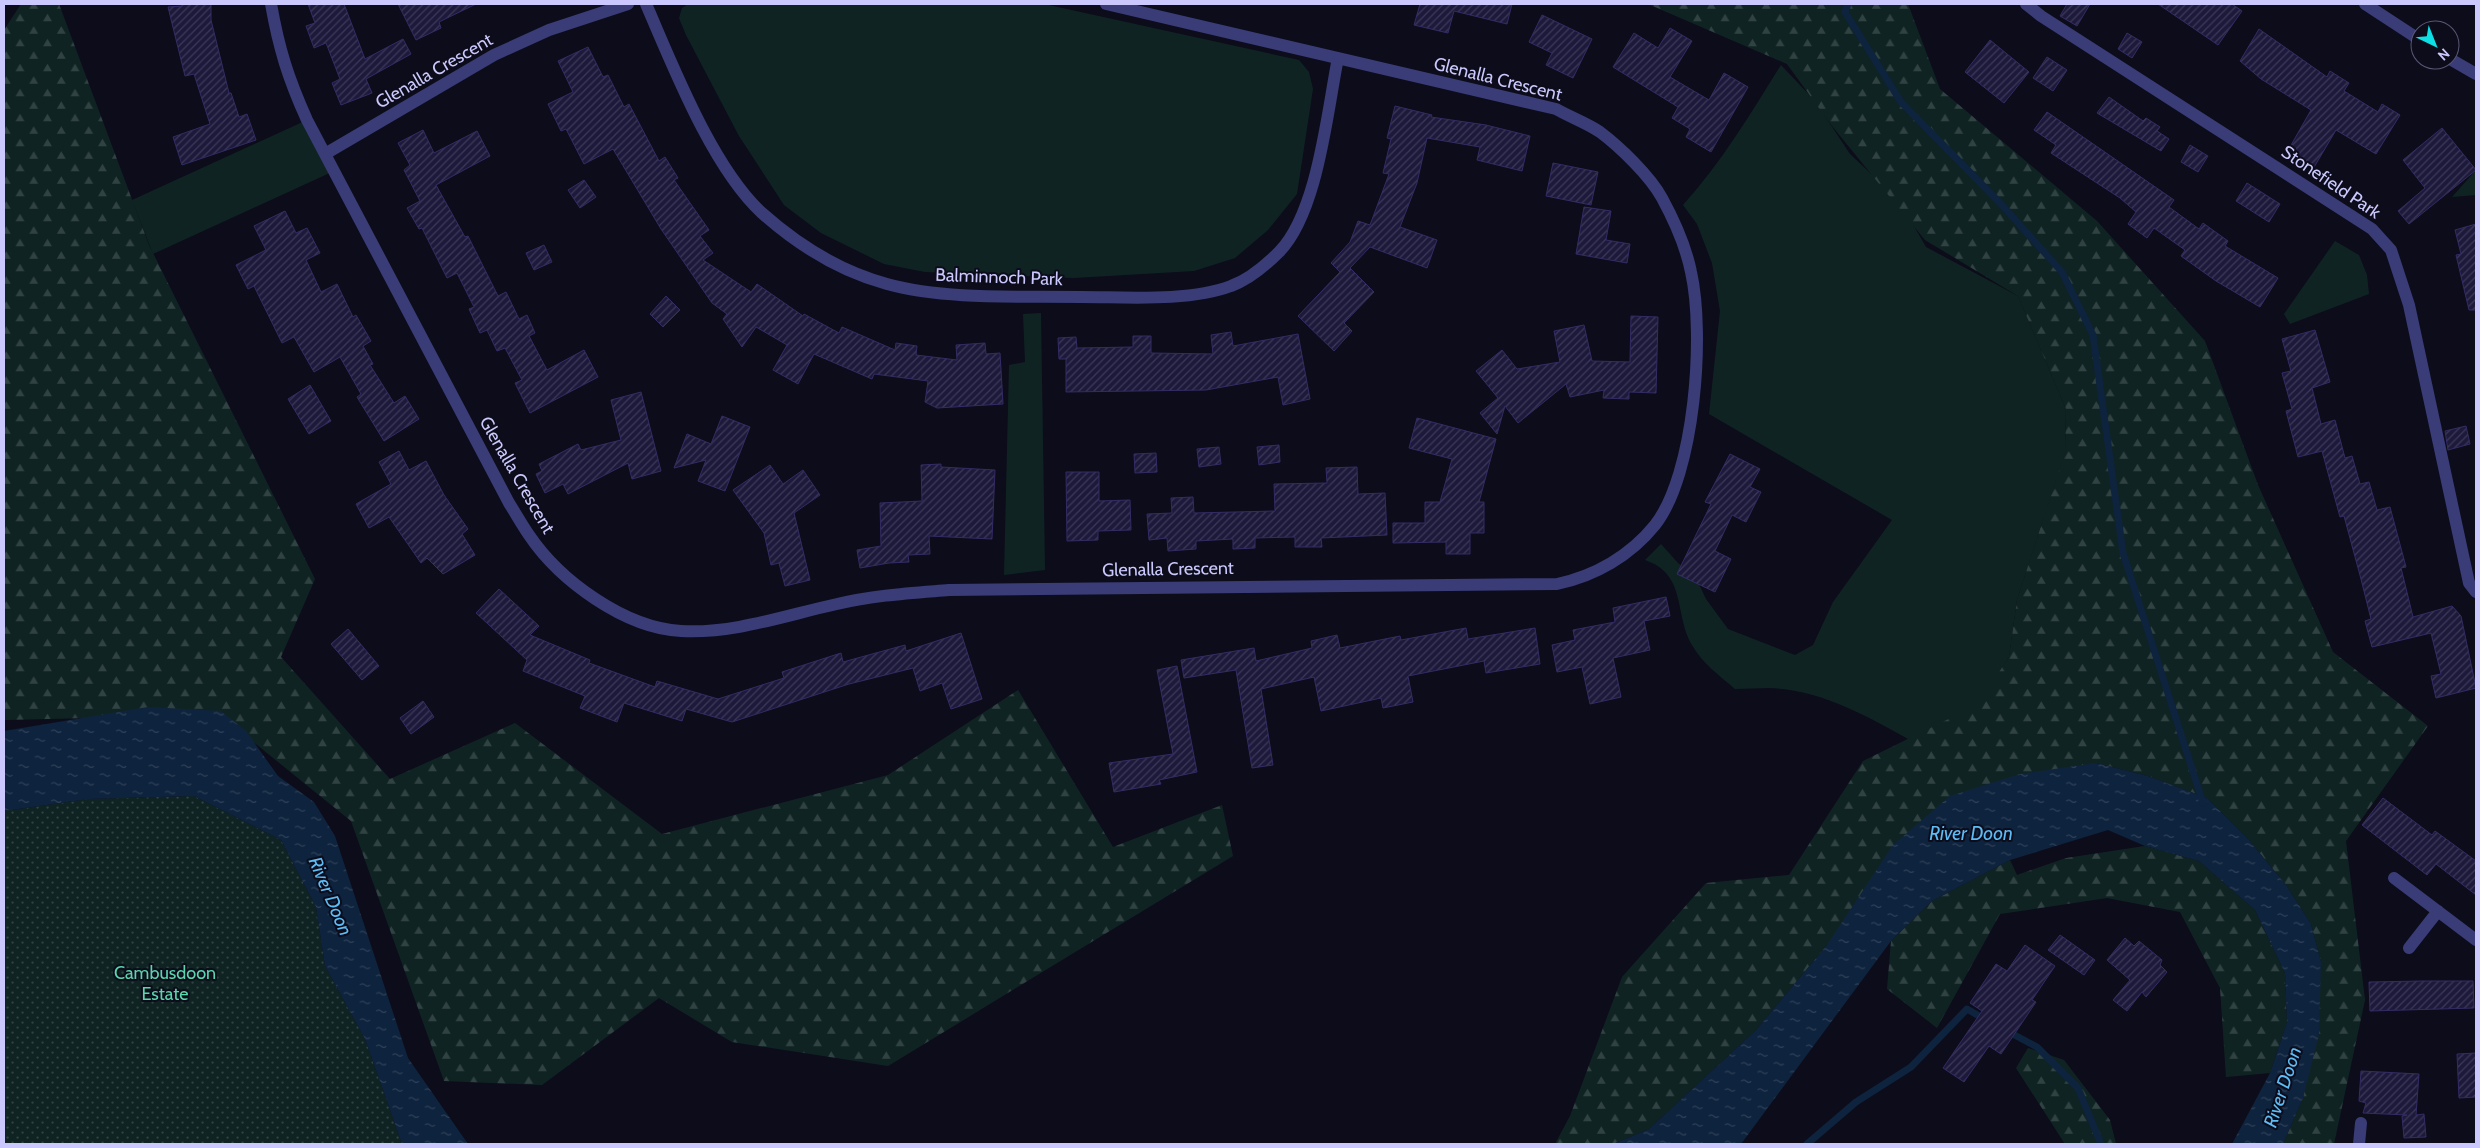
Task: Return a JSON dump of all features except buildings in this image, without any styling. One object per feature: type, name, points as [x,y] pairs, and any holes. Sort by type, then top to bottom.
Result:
[{"type":"street","points":[[271,4],[279,47],[291,84],[325,154]]},
{"type":"street","name":"Glenalla Crescent","points":[[628,4],[549,30],[494,55],[325,154],[463,416],[529,536],[585,592],[628,618],[680,631],[720,629],[882,596],[949,590],[1556,584],[1581,579],[1607,567],[1633,548],[1655,525],[1670,500],[1680,473],[1688,436],[1697,346],[1696,304],[1688,262],[1680,238],[1661,197],[1638,167],[1600,132],[1556,109],[1203,27],[1134,6],[1106,4]]},
{"type":"street","name":"Balminnoch Park","points":[[646,4],[679,79],[703,126],[728,171],[760,210],[799,244],[841,268],[886,284],[921,292],[1014,296],[1145,297],[1205,293],[1232,286],[1256,272],[1281,251],[1302,220],[1313,188],[1338,58]]},
{"type":"street","name":"Stonefield Park","points":[[2026,4],[2041,16],[2372,229],[2392,250],[2409,305],[2469,583],[2476,592]]},
{"type":"street","points":[[2365,4],[2410,33]]},
{"type":"street","points":[[2460,65],[2476,74]]},
{"type":"street","points":[[2394,878],[2476,940]]},
{"type":"street","points":[[2409,948],[2438,911]]},
{"type":"street","points":[[2359,1144],[2361,1123]]},
{"type":"green space","points":[[21,4],[59,4],[149,245],[315,579],[281,657],[390,779],[515,723],[662,834],[888,775],[1018,690],[1113,847],[1222,805],[1233,856],[888,1066],[732,1042],[659,998],[542,1085],[444,1081],[351,821],[220,715],[4,720],[4,30]]},
{"type":"green space","points":[[688,4],[1044,4],[1299,60],[1309,72],[1313,89],[1297,194],[1268,230],[1235,258],[1194,271],[1074,278],[925,272],[884,264],[821,233],[784,205],[739,136],[686,35],[679,18],[682,8]]},
{"type":"green space","points":[[1648,4],[1908,4],[1940,89],[2097,221],[2205,341],[2258,485],[2333,652],[2428,726],[2346,841],[2365,1000],[2334,1144],[2283,1144],[2303,1098],[2321,962],[2311,924],[2286,885],[2248,839],[2207,798],[2148,776],[2096,763],[1827,945],[1756,1030],[1649,1129],[1613,1144],[1555,1144],[1570,1116],[1622,977],[1706,883],[1789,875],[1863,761],[1977,705],[2009,657],[2017,600],[2065,452],[2066,409],[2018,296],[1925,240],[1832,126],[1787,64]]},
{"type":"green space","points":[[1781,65],[1815,101],[1850,154],[1899,200],[1926,247],[2018,296],[2066,409],[2065,453],[2017,600],[2009,657],[1978,705],[1910,740],[1860,713],[1806,693],[1769,688],[1735,689],[1696,652],[1683,621],[1674,585],[1668,575],[1658,566],[1645,560],[1661,544],[1678,563],[1695,576],[1706,599],[1728,629],[1795,655],[1813,645],[1833,602],[1892,520],[1709,414],[1720,311],[1712,263],[1697,224],[1683,205],[1711,172]]},
{"type":"green space","points":[[307,120],[334,171],[153,254],[132,200]]},
{"type":"green space","points":[[2476,170],[2476,195],[2452,197]]},
{"type":"green space","points":[[2335,241],[2359,255],[2367,275],[2369,294],[2290,324],[2284,314]]},
{"type":"green space","points":[[1041,313],[1045,570],[1004,575],[1009,365],[1025,362],[1023,314]]},
{"type":"green space","name":"Cambusdoon Estate","points":[[194,796],[281,840],[316,907],[325,966],[365,1039],[402,1144],[4,1144],[4,811],[89,799]]},
{"type":"green space","points":[[2145,846],[2199,861],[2255,910],[2285,973],[2287,1022],[2270,1073],[2226,1077],[2220,988],[2180,912],[2107,898],[2000,914],[1937,1028],[1887,989],[1891,941],[1932,901],[2010,860],[2017,875],[2066,858]]},
{"type":"green space","points":[[2028,1048],[2064,1060],[2110,1120],[2116,1144],[2065,1144],[2016,1068]]},
{"type":"water","name":"River Doon","points":[[148,707],[221,711],[246,731],[278,776],[314,802],[335,836],[408,1058],[468,1144],[402,1144],[365,1039],[325,966],[316,907],[281,840],[194,796],[89,799],[4,811],[4,731]]},
{"type":"water","name":"River Doon","points":[[2096,763],[2148,776],[2207,798],[2248,839],[2286,885],[2311,924],[2321,962],[2319,1034],[2303,1098],[2283,1144],[2232,1144],[2270,1073],[2287,1022],[2285,973],[2255,910],[2199,861],[2145,846],[2108,830],[2010,860],[1932,901],[1891,941],[1741,1144],[1613,1144],[1649,1129],[1756,1030],[1827,945],[1893,845],[1950,796],[2020,774]]},
{"type":"waterway","points":[[1848,4],[1845,12],[1901,102],[2001,204],[2062,272],[2093,335],[2123,553],[2203,803]]},
{"type":"waterway","points":[[1807,1144],[1856,1102],[1911,1067],[1967,1009],[1986,1020]]},
{"type":"waterway","points":[[2007,1031],[2037,1047],[2078,1088],[2101,1144]]}]
